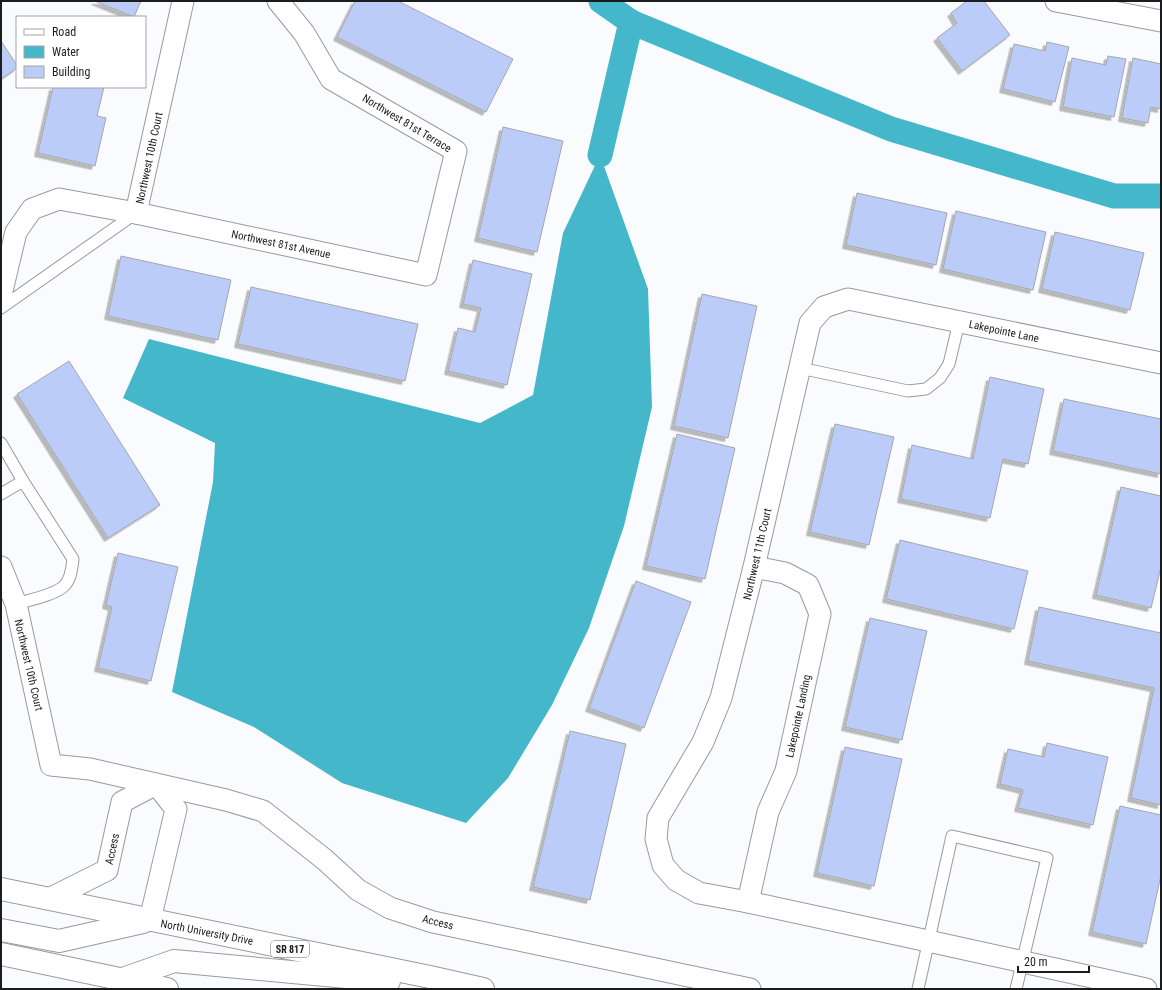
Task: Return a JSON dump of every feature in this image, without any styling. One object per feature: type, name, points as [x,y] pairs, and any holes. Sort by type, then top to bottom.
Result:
[{"type":"main road","name":"North University Drive","points":[[1,889],[483,989]]},
{"type":"main road","points":[[1,930],[59,941],[150,920]]},
{"type":"main road","points":[[1,954],[119,984],[167,989]]},
{"type":"main road","points":[[119,984],[174,961],[388,981],[430,977]]},
{"type":"street","name":"Northwest 10th Court","points":[[1,295],[16,232],[32,209],[59,199],[136,213],[183,1]]},
{"type":"street","name":"Northwest 81st Terrace","points":[[278,1],[304,33],[331,79],[456,151],[426,275]]},
{"type":"street","points":[[1056,1],[1161,21]]},
{"type":"street","name":"Northwest 81st Avenue","points":[[136,213],[426,275]]},
{"type":"street","name":"Lakepointe Lane","points":[[848,298],[1161,363]]},
{"type":"street","name":"Northwest 11th Court","points":[[748,902],[699,893],[676,880],[663,865],[656,839],[658,818],[703,742],[721,698],[754,567],[810,323],[824,307],[848,298]]},
{"type":"street","name":"Northwest 10th Court","points":[[1,567],[8,605],[52,765]]},
{"type":"street","name":"Lakepointe Landing","points":[[748,902],[768,812],[786,771],[820,614],[808,585],[784,573],[754,567]]},
{"type":"street","name":"Access","points":[[52,765],[90,769],[226,800],[263,812],[324,859],[358,890],[390,908],[433,922],[750,989]]},
{"type":"street","points":[[150,920],[176,809],[156,784]]},
{"type":"street","name":"Access","points":[[49,899],[107,870],[122,802],[156,784]]},
{"type":"street","points":[[748,902],[1146,989]]},
{"type":"lane","points":[[1,308],[136,213]]},
{"type":"lane","points":[[800,368],[908,391],[926,389],[940,378],[949,364],[959,322]]},
{"type":"lane","points":[[1,443],[23,481],[73,559],[72,571],[64,586],[52,593],[8,605]]},
{"type":"lane","points":[[1,494],[23,481]]},
{"type":"lane","points":[[918,989],[952,836],[1047,858],[1016,989]]},
{"type":"water","points":[[600,155],[648,289],[652,407],[624,526],[589,628],[552,705],[508,778],[466,823],[342,783],[254,727],[172,692],[213,482],[215,443],[123,398],[149,339],[480,423],[533,395],[563,233]]},
{"type":"building","points":[[95,1],[141,1],[134,16]]},
{"type":"building","points":[[355,1],[398,1],[513,59],[486,112],[337,37]]},
{"type":"building","points":[[967,1],[984,1],[1010,35],[962,71],[937,38],[957,23],[951,13]]},
{"type":"building","points":[[1,41],[16,64],[16,69],[1,79]]},
{"type":"building","points":[[1047,42],[1069,47],[1055,102],[1003,89],[1014,44],[1045,51]]},
{"type":"building","points":[[1108,56],[1126,59],[1114,117],[1063,107],[1072,58],[1106,65]]},
{"type":"building","points":[[1133,58],[1161,64],[1161,109],[1151,107],[1148,123],[1122,118]]},
{"type":"building","points":[[53,88],[104,88],[97,116],[106,118],[95,166],[38,153]]},
{"type":"building","points":[[503,127],[563,141],[537,252],[478,238]]},
{"type":"building","points":[[857,193],[947,213],[936,265],[846,245]]},
{"type":"building","points":[[956,211],[1046,232],[1033,290],[943,269]]},
{"type":"building","points":[[1055,232],[1144,253],[1130,310],[1042,289]]},
{"type":"building","points":[[121,256],[231,280],[218,340],[108,316]]},
{"type":"building","points":[[473,260],[532,274],[507,385],[448,371],[458,328],[475,332],[481,308],[463,304]]},
{"type":"building","points":[[251,287],[418,324],[405,381],[238,344]]},
{"type":"building","points":[[702,294],[757,306],[728,438],[674,426]]},
{"type":"building","points":[[69,361],[160,505],[108,538],[17,394]]},
{"type":"building","points":[[990,377],[1044,389],[1028,464],[1003,459],[990,518],[901,499],[912,445],[973,459]]},
{"type":"building","points":[[1064,399],[1161,419],[1161,474],[1053,451]]},
{"type":"building","points":[[835,424],[894,437],[869,545],[810,532]]},
{"type":"building","points":[[677,434],[735,448],[705,579],[646,566]]},
{"type":"building","points":[[1121,487],[1161,496],[1161,567],[1151,608],[1096,595]]},
{"type":"building","points":[[900,540],[1028,571],[1014,629],[886,599]]},
{"type":"building","points":[[118,553],[178,567],[151,681],[98,668],[112,607],[106,605]]},
{"type":"building","points":[[636,581],[691,602],[644,728],[589,708]]},
{"type":"building","points":[[1039,607],[1161,633],[1161,805],[1131,798],[1154,688],[1028,661]]},
{"type":"building","points":[[870,618],[927,631],[902,740],[845,727]]},
{"type":"building","points":[[570,731],[626,744],[590,900],[533,887]]},
{"type":"building","points":[[1047,743],[1108,757],[1093,825],[1018,808],[1023,790],[1000,784],[1008,749],[1044,757]]},
{"type":"building","points":[[845,747],[902,759],[874,886],[817,873]]},
{"type":"building","points":[[1120,806],[1161,815],[1161,875],[1146,944],[1092,932]]},
{"type":"waterway","points":[[601,1],[631,22],[891,129],[1114,196],[1161,196]]},
{"type":"waterway","points":[[600,155],[631,22]]}]
